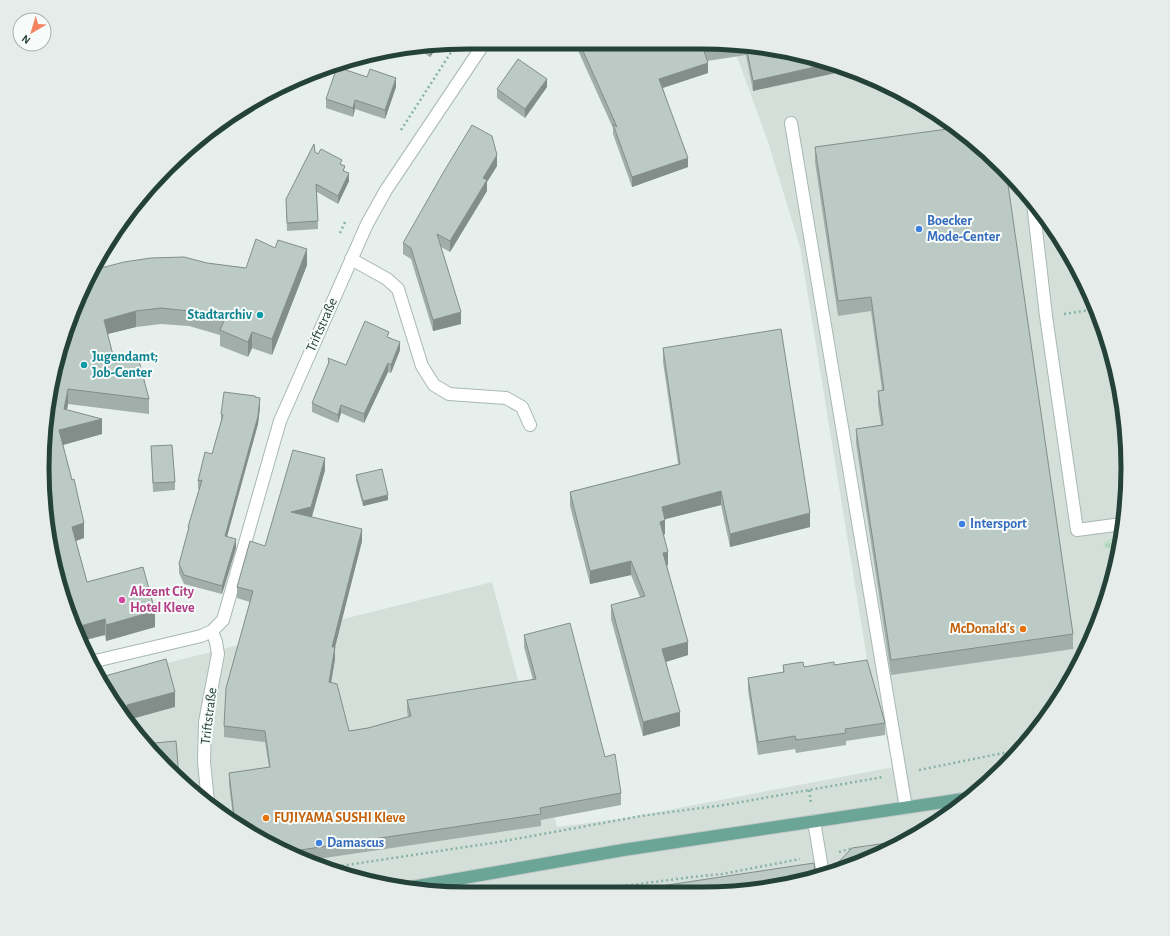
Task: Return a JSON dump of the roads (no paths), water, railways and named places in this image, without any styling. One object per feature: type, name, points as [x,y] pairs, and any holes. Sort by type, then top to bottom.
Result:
[{"type":"main road","points":[[426,884],[623,850],[957,800]]},
{"type":"street","name":"Triftstraße","points":[[207,795],[204,762],[205,722],[218,654],[212,631],[223,620],[280,421],[367,224],[386,190],[480,49]]},
{"type":"street","points":[[792,123],[906,808]]},
{"type":"street","points":[[1035,215],[1046,316],[1077,530],[1117,525]]},
{"type":"street","points":[[351,259],[387,279],[398,289],[422,366],[434,385],[449,394],[506,398],[522,407],[530,425]]},
{"type":"street","points":[[96,661],[201,636],[212,631]]},
{"type":"street","points":[[814,821],[822,869]]},
{"type":"place","name":"Boecker Mode-Center","points":[[919,229]]},
{"type":"place","name":"Stadtarchiv","points":[[260,315]]},
{"type":"place","name":"Jugendamt; Job-Center","points":[[84,365]]},
{"type":"place","name":"Intersport","points":[[962,524]]},
{"type":"place","name":"Akzent City Hotel Kleve","points":[[122,600]]},
{"type":"place","name":"McDonald's","points":[[1023,629]]},
{"type":"place","name":"FUJIYAMA SUSHI Kleve","points":[[266,818]]},
{"type":"place","name":"Damascus","points":[[319,843]]}]
